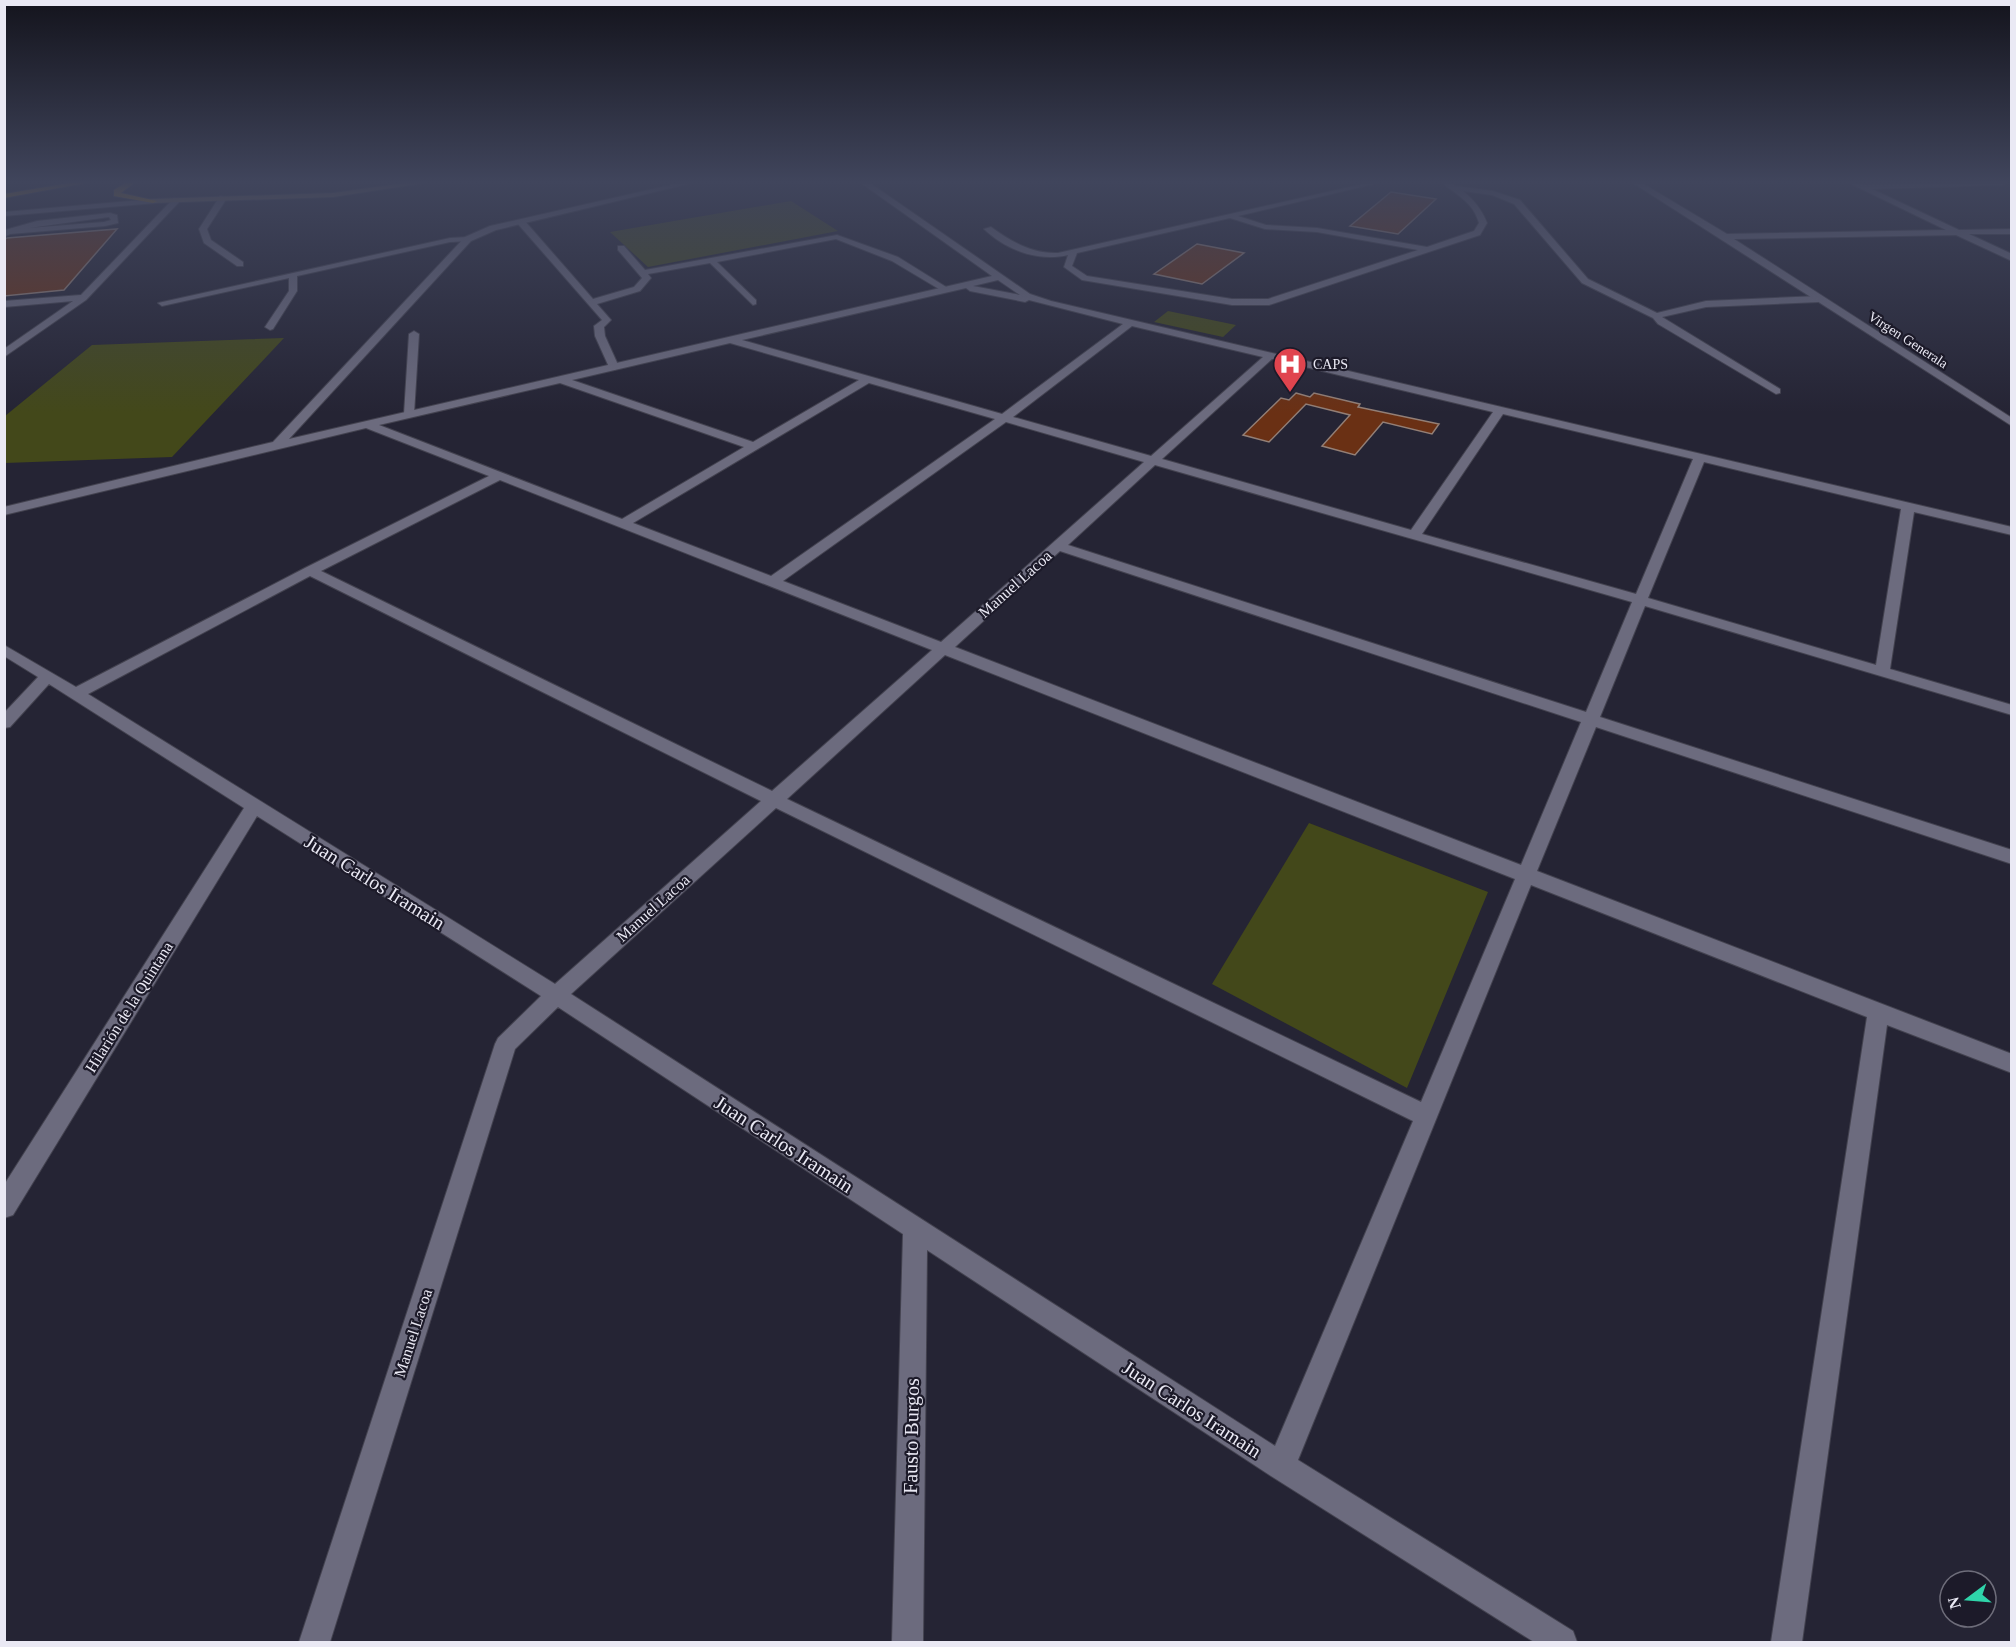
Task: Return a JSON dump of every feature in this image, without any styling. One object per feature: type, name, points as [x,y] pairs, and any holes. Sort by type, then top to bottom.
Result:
[{"type":"street","points":[[277,445],[449,260]]},
{"type":"street","points":[[975,260],[1027,296],[1047,303]]},
{"type":"street","name":"Virgen Generala","points":[[1760,260],[2012,423]]},
{"type":"street","points":[[4,511],[366,424],[1000,277]]},
{"type":"street","points":[[962,286],[1131,322],[2012,531]]},
{"type":"street","points":[[772,582],[1004,418],[1131,322]]},
{"type":"street","points":[[731,340],[1640,600],[2012,710]]},
{"type":"street","name":"Manuel Lacoa","points":[[314,1642],[506,1044],[556,995],[1270,355]]},
{"type":"street","points":[[560,379],[753,446]]},
{"type":"street","points":[[622,524],[868,379]]},
{"type":"street","points":[[1414,536],[1500,410]]},
{"type":"street","points":[[366,424],[2012,1064]]},
{"type":"street","points":[[1281,1466],[1700,456]]},
{"type":"street","points":[[76,694],[310,571],[499,476]]},
{"type":"street","points":[[1882,673],[1908,507]]},
{"type":"street","points":[[1058,546],[2012,857]]},
{"type":"street","points":[[310,571],[1426,1116]]},
{"type":"street","name":"Juan Carlos Iramain","points":[[4,649],[556,995],[1281,1466],[1562,1642]]},
{"type":"street","points":[[4,723],[48,676]]},
{"type":"street","name":"Hilarión de la Quintana","points":[[4,1207],[254,806]]},
{"type":"street","points":[[1787,1642],[1878,1012]]},
{"type":"street","name":"Fausto Burgos","points":[[907,1642],[915,1229]]},
{"type":"lane","points":[[4,354],[82,297],[118,260]]},
{"type":"lane","points":[[234,260],[240,264]]},
{"type":"lane","points":[[162,303],[358,260]]},
{"type":"lane","points":[[554,260],[607,320],[599,326],[600,336],[614,367]]},
{"type":"lane","points":[[591,303],[637,289],[647,278],[631,260]]},
{"type":"lane","points":[[643,273],[718,260]]},
{"type":"lane","points":[[896,260],[947,290]]},
{"type":"lane","points":[[1070,260],[1068,267],[1085,278],[1232,302],[1253,303],[1269,302],[1395,260]]},
{"type":"lane","points":[[1567,260],[1585,281],[1656,316],[1661,322],[1776,391]]},
{"type":"lane","points":[[712,261],[753,302]]},
{"type":"lane","points":[[270,327],[293,291],[293,274]]},
{"type":"lane","points":[[4,304],[82,297]]},
{"type":"lane","points":[[1656,316],[1706,304],[1819,299]]},
{"type":"lane","points":[[409,414],[414,334]]},
{"type":"green space","points":[[640,260],[686,260],[648,267]]},
{"type":"green space","points":[[1168,311],[1236,325],[1223,337],[1154,322]]},
{"type":"green space","points":[[284,338],[172,457],[5,463],[5,416],[92,345]]},
{"type":"green space","points":[[1309,823],[1488,892],[1407,1088],[1212,984]]},
{"type":"building","points":[[4,260],[90,260],[64,290],[4,296]]},
{"type":"building","points":[[1174,260],[1235,260],[1202,284],[1154,274]]},
{"type":"building","points":[[1296,393],[1310,397],[1314,393],[1360,404],[1358,407],[1439,424],[1432,434],[1383,422],[1355,455],[1322,446],[1350,415],[1306,404],[1269,442],[1243,435],[1281,398],[1289,400]]},
{"type":"place","name":"CAPS","points":[[1290,393]]}]
